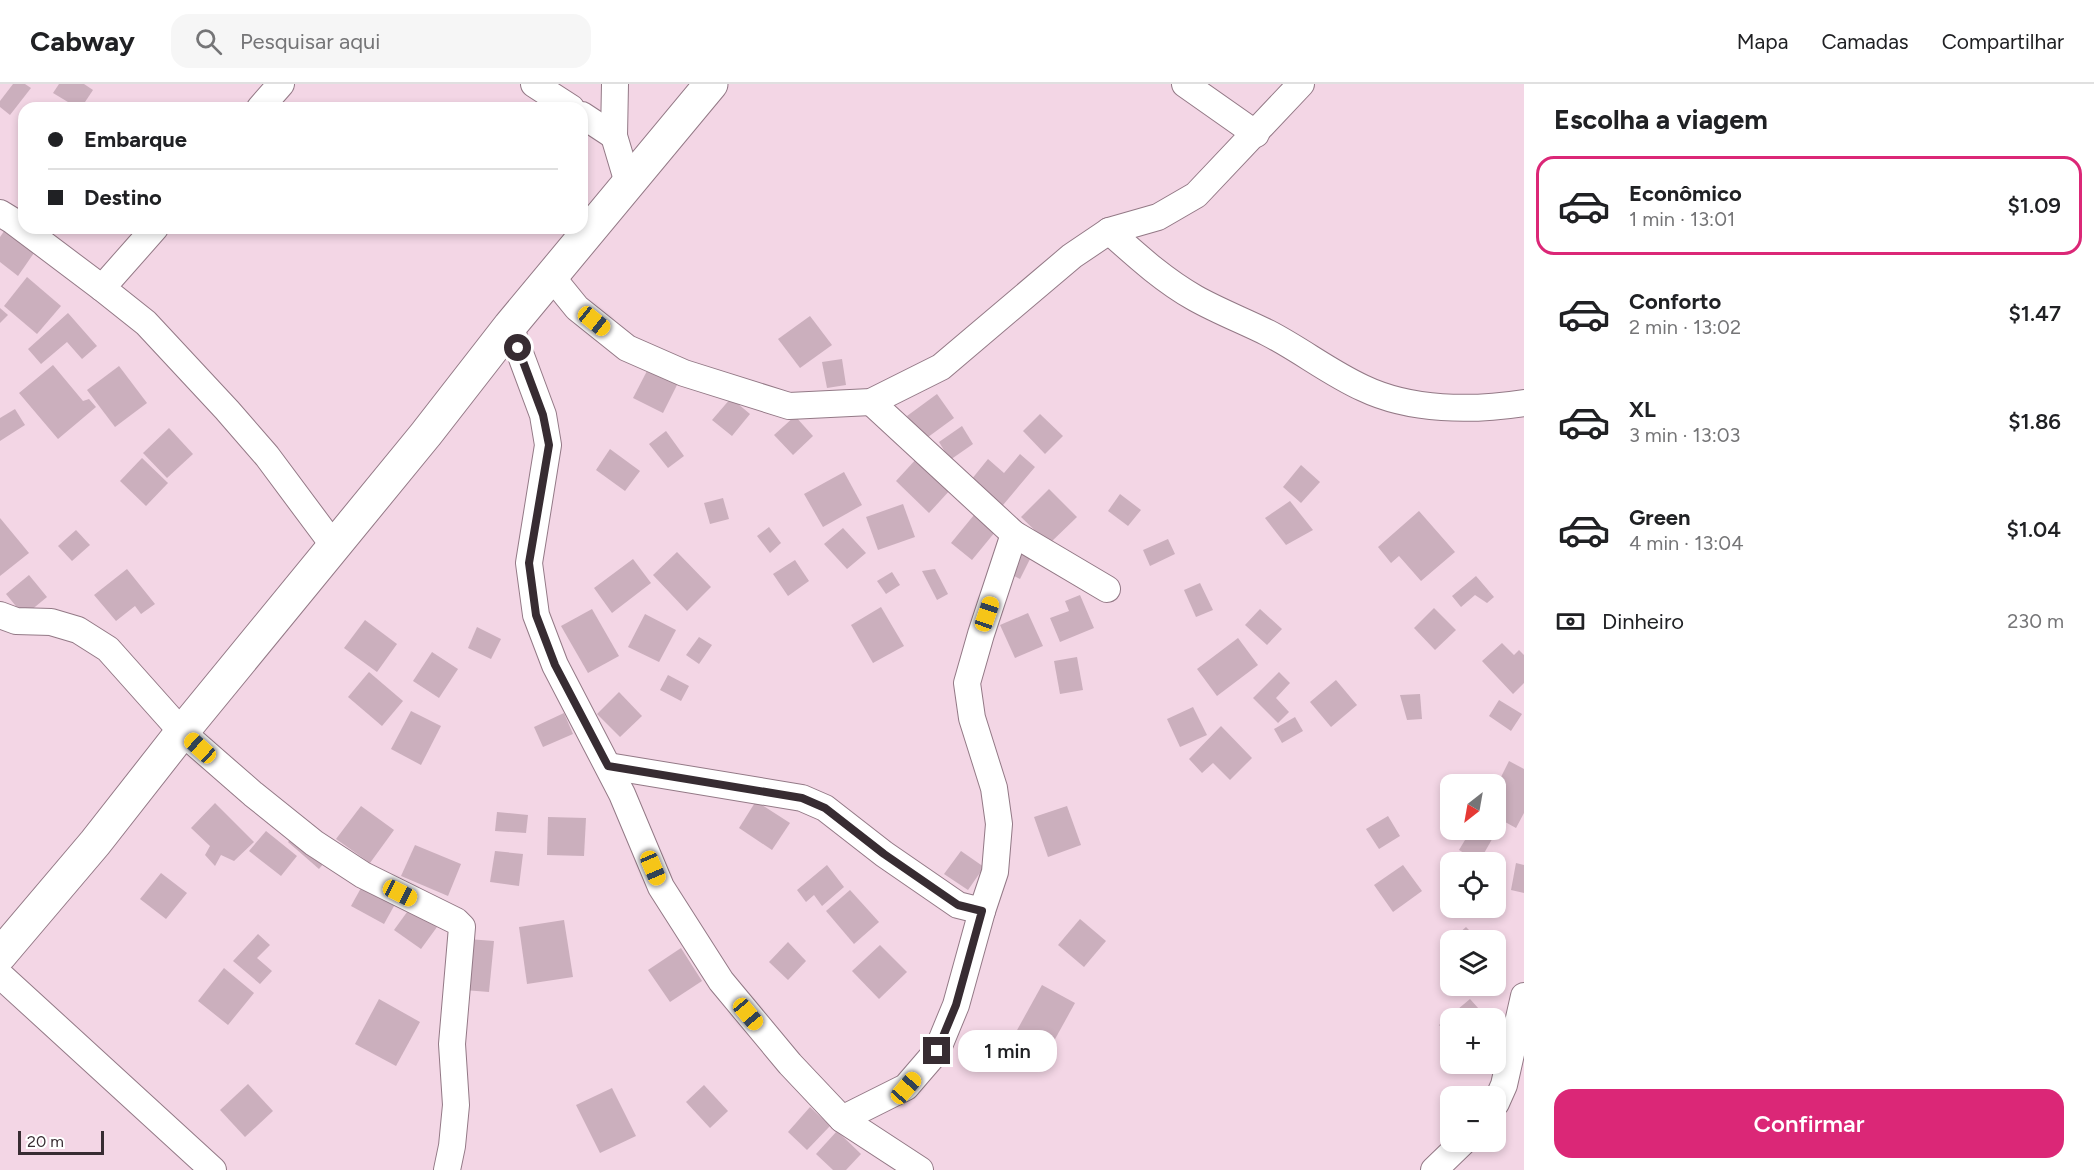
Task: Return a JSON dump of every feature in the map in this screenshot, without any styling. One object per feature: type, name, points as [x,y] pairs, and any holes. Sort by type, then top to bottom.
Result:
[{"type":"main road","points":[[588,231],[711,84]]},
{"type":"main road","points":[[0,955],[95,843],[182,732],[426,434],[586,234]]},
{"type":"street","points":[[265,102],[280,84]]},
{"type":"street","points":[[534,84],[562,102]]},
{"type":"street","points":[[615,84],[614,136],[628,183]]},
{"type":"street","points":[[1185,84],[1256,134]]},
{"type":"street","points":[[551,276],[578,308],[627,348],[684,373],[789,406],[871,402],[941,367],[1072,256],[1109,231],[1158,217],[1196,195],[1301,84]]},
{"type":"street","points":[[588,119],[614,136]]},
{"type":"street","points":[[0,213],[18,224]]},
{"type":"street","points":[[1109,231],[1145,264],[1194,297],[1269,334],[1363,388],[1395,400],[1448,408],[1524,404]]},
{"type":"street","points":[[31,234],[146,324],[267,456],[334,546]]},
{"type":"street","points":[[102,288],[150,234]]},
{"type":"street","points":[[510,326],[543,415],[549,445],[529,563],[536,615],[555,665],[622,794],[661,887],[721,981],[790,1064],[842,1119],[920,1170]]},
{"type":"street","points":[[871,402],[1014,534],[1107,590]]},
{"type":"street","points":[[842,1119],[906,1088],[937,1051],[956,1005],[995,872],[999,824],[994,788],[972,718],[967,683],[1014,534]]},
{"type":"street","points":[[0,615],[16,621],[51,622],[78,630],[108,649],[182,732],[253,795],[314,843],[363,875],[456,921],[462,927],[452,1044],[456,1105],[447,1170]]},
{"type":"street","points":[[608,766],[802,798],[825,808],[884,854],[958,905],[982,911]]},
{"type":"street","points":[[0,975],[213,1170]]},
{"type":"street","points":[[1504,1086],[1524,996]]},
{"type":"street","points":[[1434,1170],[1453,1152]]},
{"type":"building","points":[[13,84],[25,84],[31,88],[10,115],[0,107],[0,101]]},
{"type":"building","points":[[59,84],[84,84],[93,90],[85,102],[68,102],[53,93]]},
{"type":"building","points":[[9,224],[36,250],[18,276],[0,262],[0,237]]},
{"type":"building","points":[[27,277],[61,306],[37,334],[4,306]]},
{"type":"building","points":[[0,308],[8,315],[0,323]]},
{"type":"building","points":[[68,313],[97,346],[82,359],[67,342],[41,364],[28,349]]},
{"type":"building","points":[[810,316],[832,345],[800,368],[778,339]]},
{"type":"building","points":[[842,359],[846,385],[827,388],[822,362]]},
{"type":"building","points":[[53,365],[83,401],[89,399],[96,407],[58,439],[19,393]]},
{"type":"building","points":[[119,366],[147,403],[115,427],[87,390]]},
{"type":"building","points":[[648,369],[678,383],[663,413],[633,398]]},
{"type":"building","points":[[937,394],[954,418],[924,440],[907,416]]},
{"type":"building","points":[[731,398],[750,414],[732,436],[712,420]]},
{"type":"building","points":[[15,409],[25,425],[0,441],[0,418]]},
{"type":"building","points":[[1040,414],[1063,436],[1045,454],[1023,431]]},
{"type":"building","points":[[795,416],[813,436],[793,455],[774,435]]},
{"type":"building","points":[[962,426],[973,444],[950,460],[939,442]]},
{"type":"building","points":[[169,428],[193,454],[167,478],[143,453]]},
{"type":"building","points":[[666,431],[684,456],[668,468],[649,444]]},
{"type":"building","points":[[610,449],[640,471],[625,491],[596,470]]},
{"type":"building","points":[[1020,454],[1035,467],[998,511],[967,485],[988,459],[1004,473]]},
{"type":"building","points":[[918,457],[951,489],[929,513],[896,481]]},
{"type":"building","points":[[142,458],[168,483],[146,506],[120,481]]},
{"type":"building","points":[[1301,465],[1320,482],[1301,503],[1283,487]]},
{"type":"building","points":[[844,472],[862,505],[823,527],[804,494]]},
{"type":"building","points":[[1049,489],[1077,517],[1049,544],[1021,517]]},
{"type":"building","points":[[1120,494],[1141,510],[1128,526],[1108,511]]},
{"type":"building","points":[[723,498],[729,519],[710,524],[704,503]]},
{"type":"building","points":[[1290,501],[1313,530],[1286,545],[1265,518]]},
{"type":"building","points":[[903,504],[915,537],[878,550],[866,517]]},
{"type":"building","points":[[1419,511],[1455,552],[1421,581],[1399,556],[1391,563],[1378,547]]},
{"type":"building","points":[[974,515],[995,532],[972,560],[951,543]]},
{"type":"building","points":[[0,518],[29,553],[0,576]]},
{"type":"building","points":[[769,527],[781,543],[770,553],[757,536]]},
{"type":"building","points":[[843,528],[866,553],[847,569],[824,544]]},
{"type":"building","points":[[76,530],[90,545],[72,561],[58,546]]},
{"type":"building","points":[[1168,539],[1175,554],[1150,566],[1143,550]]},
{"type":"building","points":[[1016,546],[1032,555],[1020,579],[1003,570]]},
{"type":"building","points":[[677,552],[711,587],[687,611],[653,575]]},
{"type":"building","points":[[633,559],[651,583],[612,613],[594,588]]},
{"type":"building","points":[[795,560],[809,581],[788,596],[773,574]]},
{"type":"building","points":[[127,569],[155,604],[141,614],[135,606],[116,621],[94,595]]},
{"type":"building","points":[[935,569],[948,594],[937,600],[922,571]]},
{"type":"building","points":[[892,572],[900,585],[886,594],[877,581]]},
{"type":"building","points":[[29,575],[47,597],[24,616],[6,594]]},
{"type":"building","points":[[1476,576],[1494,597],[1487,603],[1475,595],[1461,607],[1452,596]]},
{"type":"building","points":[[1200,583],[1213,610],[1196,617],[1184,590]]},
{"type":"building","points":[[1080,595],[1094,628],[1060,642],[1050,618],[1069,611],[1065,601]]},
{"type":"building","points":[[881,607],[904,646],[873,663],[851,625]]},
{"type":"building","points":[[1434,608],[1456,630],[1435,650],[1414,628]]},
{"type":"building","points":[[592,609],[619,656],[588,673],[561,626]]},
{"type":"building","points":[[1260,609],[1282,629],[1267,645],[1245,625]]},
{"type":"building","points":[[1028,613],[1043,646],[1015,658],[1000,625]]},
{"type":"building","points":[[645,614],[676,630],[659,662],[628,647]]},
{"type":"building","points":[[365,620],[397,644],[377,672],[344,648]]},
{"type":"building","points":[[477,627],[501,639],[491,659],[468,648]]},
{"type":"building","points":[[699,637],[712,645],[699,664],[686,655]]},
{"type":"building","points":[[1238,638],[1258,665],[1217,696],[1197,669]]},
{"type":"building","points":[[1502,643],[1514,655],[1519,650],[1524,655],[1524,683],[1513,694],[1482,661]]},
{"type":"building","points":[[432,652],[458,669],[439,698],[413,681]]},
{"type":"building","points":[[1077,657],[1083,690],[1060,694],[1054,661]]},
{"type":"building","points":[[369,672],[403,701],[382,726],[348,697]]},
{"type":"building","points":[[1279,672],[1290,683],[1276,698],[1289,712],[1278,723],[1253,698]]},
{"type":"building","points":[[668,675],[689,686],[681,701],[660,690]]},
{"type":"building","points":[[1336,680],[1357,705],[1331,727],[1310,702]]},
{"type":"building","points":[[619,692],[642,716],[620,737],[597,714]]},
{"type":"building","points":[[1420,694],[1422,719],[1407,720],[1400,695]]},
{"type":"building","points":[[1499,700],[1522,714],[1511,731],[1489,716]]},
{"type":"building","points":[[1193,707],[1207,735],[1180,747],[1167,719]]},
{"type":"building","points":[[411,711],[441,726],[421,765],[391,749]]},
{"type":"building","points":[[564,713],[573,734],[543,747],[534,727]]},
{"type":"building","points":[[1295,717],[1303,731],[1282,743],[1274,729]]},
{"type":"building","points":[[1221,726],[1252,758],[1230,780],[1213,763],[1202,773],[1189,759]]},
{"type":"building","points":[[1509,761],[1524,769],[1524,813],[1516,828],[1506,822],[1506,774],[1502,774]]},
{"type":"building","points":[[756,801],[790,823],[772,850],[739,828]]},
{"type":"building","points":[[215,803],[254,842],[234,861],[221,855],[215,866],[205,855],[210,846],[191,828]]},
{"type":"building","points":[[361,806],[394,830],[370,863],[336,839]]},
{"type":"building","points":[[1067,806],[1081,845],[1048,857],[1034,817]]},
{"type":"building","points":[[497,812],[528,815],[526,833],[495,831]]},
{"type":"building","points":[[1388,816],[1400,836],[1379,849],[1366,829]]},
{"type":"building","points":[[548,817],[586,818],[584,856],[547,855]]},
{"type":"building","points":[[307,820],[338,846],[319,869],[288,842]]},
{"type":"building","points":[[266,831],[297,856],[281,876],[249,851]]},
{"type":"building","points":[[1465,840],[1492,840],[1485,852],[1459,850]]},
{"type":"building","points":[[415,845],[461,864],[448,896],[401,876]]},
{"type":"building","points":[[495,851],[523,854],[519,886],[490,882]]},
{"type":"building","points":[[961,851],[984,867],[968,890],[944,874]]},
{"type":"building","points":[[1516,863],[1524,865],[1524,893],[1511,890]]},
{"type":"building","points":[[827,865],[844,887],[822,906],[814,895],[806,902],[797,890]]},
{"type":"building","points":[[1403,865],[1422,891],[1393,912],[1374,885]]},
{"type":"building","points":[[161,873],[187,893],[166,919],[140,899]]},
{"type":"building","points":[[366,879],[399,897],[384,924],[351,906]]},
{"type":"building","points":[[850,890],[879,922],[854,944],[826,911]]},
{"type":"building","points":[[410,908],[437,927],[421,949],[394,930]]},
{"type":"building","points":[[1080,919],[1106,941],[1084,967],[1058,945]]},
{"type":"building","points":[[564,920],[573,977],[527,984],[519,927]]},
{"type":"building","points":[[258,934],[270,945],[257,958],[272,971],[260,984],[233,961]]},
{"type":"building","points":[[468,939],[494,941],[489,992],[464,990]]},
{"type":"building","points":[[788,942],[806,961],[788,980],[769,962]]},
{"type":"building","points":[[880,945],[907,972],[879,999],[852,971]]},
{"type":"building","points":[[681,948],[702,981],[670,1002],[648,970]]},
{"type":"building","points":[[224,968],[254,993],[228,1025],[198,1001]]},
{"type":"building","points":[[1042,985],[1075,1003],[1049,1050],[1016,1032]]},
{"type":"building","points":[[379,999],[420,1022],[396,1066],[355,1044]]},
{"type":"building","points":[[1470,999],[1478,1008],[1459,1008]]},
{"type":"building","points":[[248,1084],[273,1111],[245,1137],[220,1110]]},
{"type":"building","points":[[704,1085],[728,1111],[710,1128],[686,1102]]},
{"type":"building","points":[[612,1088],[636,1136],[600,1153],[576,1105]]},
{"type":"building","points":[[810,1107],[830,1126],[807,1150],[788,1132]]},
{"type":"building","points":[[837,1131],[861,1154],[846,1170],[833,1170],[816,1154]]},
{"type":"route","points":[[518,348],[543,415],[549,445],[529,563],[536,615],[555,665],[608,766],[802,798],[825,808],[884,854],[958,905],[982,911],[956,1005],[937,1051]]}]
